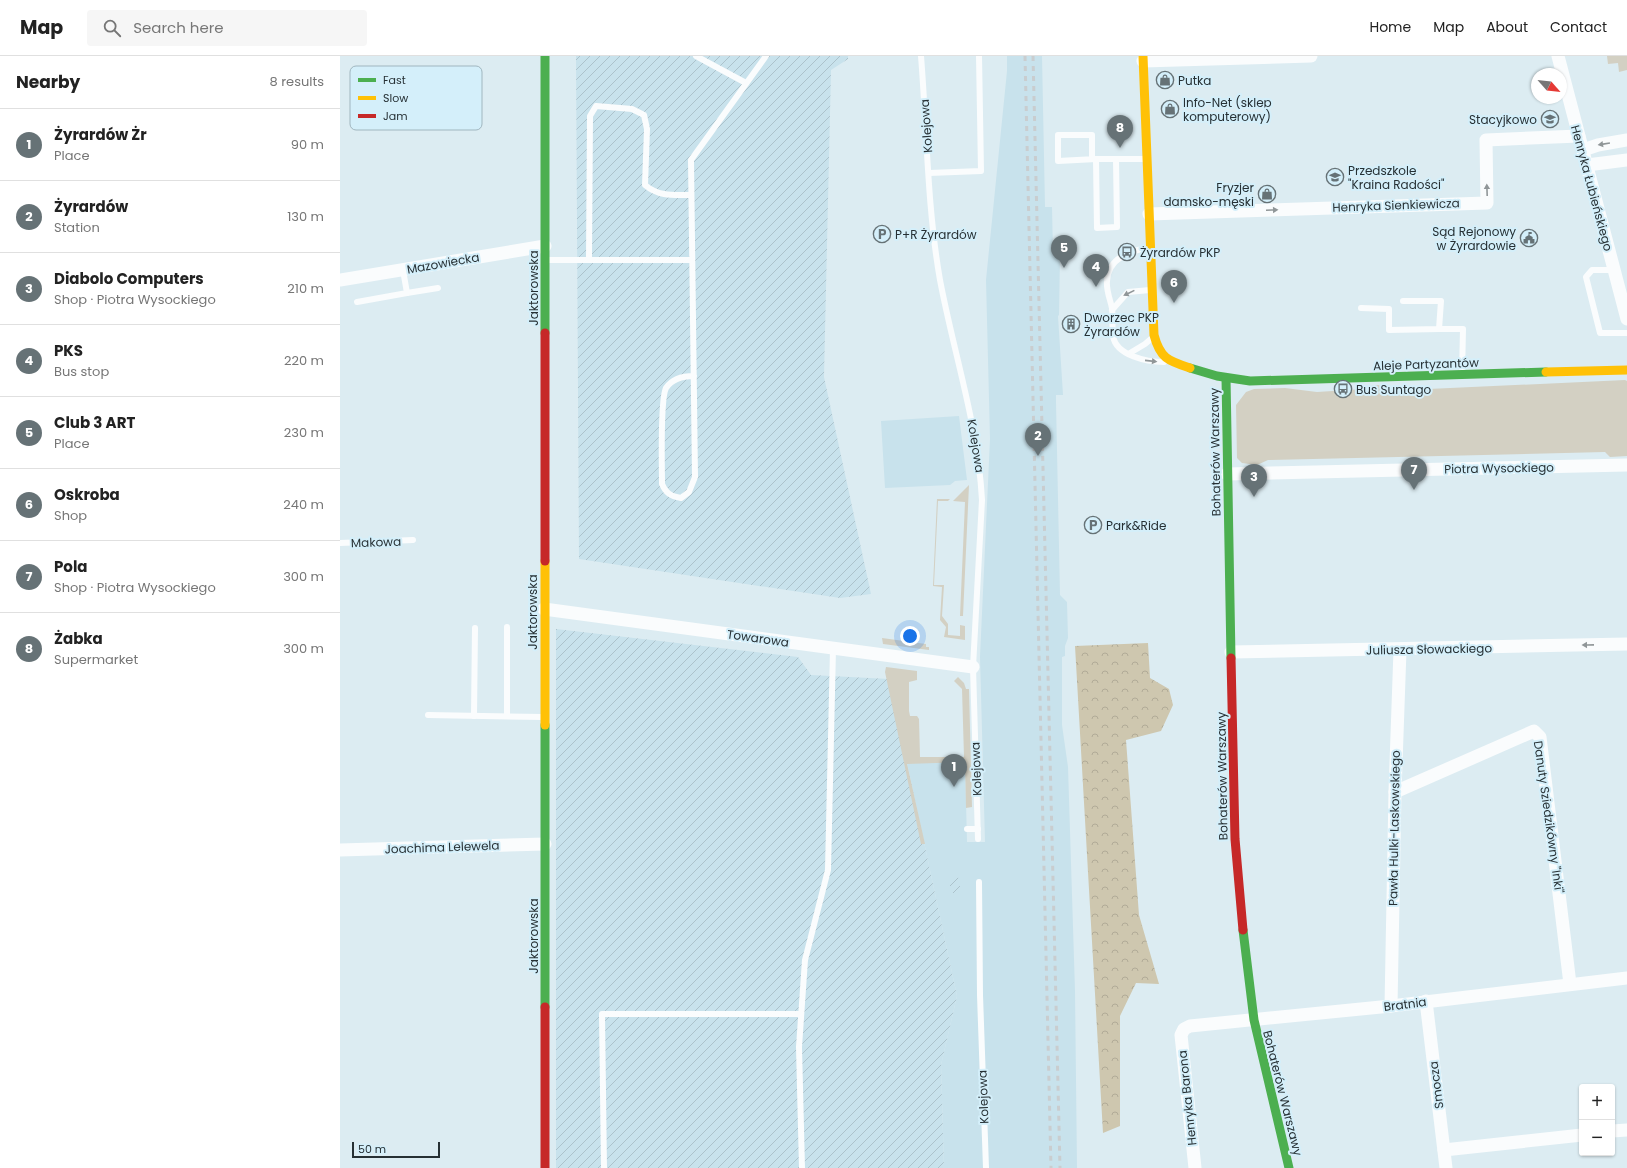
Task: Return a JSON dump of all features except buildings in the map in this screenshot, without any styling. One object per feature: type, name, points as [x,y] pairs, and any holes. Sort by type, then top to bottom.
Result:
[{"type":"street","name":"Jaktorowska","points":[[545,56],[545,1168]]},
{"type":"street","points":[[1174,363],[1160,354],[1154,335],[1144,58],[1311,56]]},
{"type":"street","name":"Henryka Łubieńskiego","points":[[1558,56],[1627,319]]},
{"type":"street","name":"Henryka Sienkiewicza","points":[[1149,214],[1487,202],[1486,140],[1579,136]]},
{"type":"street","points":[[1583,150],[1598,145],[1627,140]]},
{"type":"street","points":[[1587,165],[1627,160]]},
{"type":"street","name":"Mazowiecka","points":[[340,280],[545,246]]},
{"type":"street","name":"Aleje Partyzantów","points":[[1174,363],[1226,378],[1250,381],[1627,370]]},
{"type":"street","name":"Bohaterów Warszawy","points":[[1226,378],[1235,839],[1239,898],[1254,1020],[1289,1168]]},
{"type":"street","name":"Piotra Wysockiego","points":[[1227,474],[1627,465]]},
{"type":"street","name":"Towarowa","points":[[544,609],[973,667]]},
{"type":"street","name":"Juliusza Słowackiego","points":[[1231,652],[1400,650],[1627,644]]},
{"type":"street","name":"Pawła Hulki-Laskowskiego","points":[[1390,1006],[1400,650]]},
{"type":"street","name":"Danuty Sziedzikówny \"Inki\"","points":[[1395,792],[1534,731],[1540,737],[1570,984]]},
{"type":"street","name":"Joachima Lelewela","points":[[340,850],[545,844]]},
{"type":"street","name":"Bratnia","points":[[1184,1029],[1190,1026],[1390,1006],[1627,978]]},
{"type":"street","name":"Smocza","points":[[1426,1001],[1446,1168]]},
{"type":"street","name":"Henryka Barona","points":[[1184,1029],[1181,1035],[1195,1168]]},
{"type":"street","points":[[1615,1132],[1627,1130]]},
{"type":"street","points":[[1444,1150],[1579,1135]]},
{"type":"lane","points":[[696,56],[746,83]]},
{"type":"lane","points":[[694,376],[686,376],[674,380],[666,388],[663,403],[662,484],[665,491],[672,496],[681,498],[688,492],[695,477],[694,376],[691,195],[691,160],[766,56]]},
{"type":"lane","name":"Kolejowa","points":[[921,56],[932,224],[939,271],[972,422],[980,474],[982,507],[973,667],[978,840]]},
{"type":"lane","points":[[929,173],[981,171],[979,56]]},
{"type":"lane","points":[[590,259],[590,116],[596,106],[632,109],[644,115],[647,129],[645,185],[652,191],[662,194],[691,195]]},
{"type":"lane","points":[[1116,159],[1117,227],[1097,228],[1094,159],[1092,135],[1058,135],[1058,161],[1094,159],[1116,159],[1147,159]]},
{"type":"lane","points":[[1151,248],[1127,252],[1112,268],[1107,281],[1112,310],[1114,340],[1120,349],[1144,361],[1174,363]]},
{"type":"lane","points":[[545,260],[692,260]]},
{"type":"lane","points":[[403,270],[407,293]]},
{"type":"lane","points":[[1614,270],[1592,270],[1586,277],[1600,333],[1627,333]]},
{"type":"lane","points":[[357,302],[438,288]]},
{"type":"lane","points":[[1112,310],[1128,292],[1152,290]]},
{"type":"lane","points":[[1403,301],[1440,302],[1440,329]]},
{"type":"lane","points":[[1361,308],[1389,309],[1389,330],[1463,329],[1462,375]]},
{"type":"lane","points":[[1130,353],[1145,344],[1154,335]]},
{"type":"lane","name":"Makowa","points":[[340,543],[413,540]]},
{"type":"lane","points":[[507,627],[507,716]]},
{"type":"lane","points":[[474,716],[475,628]]},
{"type":"lane","points":[[802,1168],[799,1047],[801,1014],[805,960],[828,870],[834,649]]},
{"type":"lane","points":[[428,715],[545,717]]},
{"type":"lane","points":[[967,829],[978,829]]},
{"type":"lane","name":"Kolejowa","points":[[979,882],[980,995],[986,1168]]},
{"type":"lane","points":[[604,1168],[602,1014],[801,1014]]},
{"type":"shaded area","points":[[576,56],[848,56],[848,59],[831,70],[824,377],[871,594],[840,598],[579,559]]},
{"type":"shaded area","points":[[1007,56],[1042,56],[1045,207],[1052,207],[1053,254],[1060,254],[1058,316],[1063,395],[1056,395],[1056,402],[1060,595],[1067,602],[1068,638],[1065,646],[1065,656],[1062,657],[1062,725],[1068,767],[1075,991],[1077,1168],[944,1168],[941,1065],[957,996],[907,763],[965,762],[967,842],[985,842],[980,657],[990,439],[986,280],[1007,71]]},
{"type":"shaded area","points":[[1607,56],[1627,56],[1627,70],[1619,72],[1618,63],[1608,64]]},
{"type":"shaded area","points":[[1627,381],[1627,456],[1610,457],[1605,452],[1268,460],[1257,465],[1242,463],[1237,458],[1236,405],[1246,392],[1254,389],[1285,388],[1317,392],[1364,389],[1368,386],[1379,385],[1385,391]]},
{"type":"shaded area","points":[[959,416],[967,480],[955,481],[950,485],[885,488],[881,421]]},
{"type":"shaded area","points":[[969,485],[963,616],[960,616],[965,502],[953,501]]},
{"type":"shaded area","points":[[937,499],[950,499],[948,501],[938,501],[934,585],[944,585],[942,616],[948,624],[948,635],[960,636],[960,625],[965,626],[965,640],[944,637],[946,627],[940,620],[942,587],[933,586]]},
{"type":"shaded area","points":[[556,629],[798,657],[811,675],[889,679],[957,996],[941,1065],[944,1168],[556,1168]]},
{"type":"shaded area","points":[[882,638],[926,644],[926,647],[929,647],[929,650],[883,644]]},
{"type":"shaded area","points":[[886,667],[917,671],[917,680],[909,682],[909,711],[910,716],[917,716],[919,719],[920,757],[964,757],[962,689],[954,681],[958,677],[964,683],[966,689],[969,689],[972,807],[966,808],[965,762],[907,764],[925,844],[921,844],[885,672]]},
{"type":"shaded area","points":[[950,877],[960,878],[960,893],[950,893]]},
{"type":"green space","points":[[1148,643],[1150,678],[1169,689],[1173,705],[1161,731],[1126,740],[1139,915],[1159,984],[1136,983],[1120,1016],[1120,1126],[1103,1133],[1075,646]]},
{"type":"railway","points":[[1025,56],[1051,1168]]},
{"type":"railway","points":[[1033,56],[1060,1168]]},
{"type":"traffic: fast","points":[[545,56],[545,333]]},
{"type":"traffic: fast","points":[[1190,368],[1217,376],[1250,381],[1546,372]]},
{"type":"traffic: fast","points":[[1226,378],[1231,658]]},
{"type":"traffic: fast","points":[[545,725],[545,1007]]},
{"type":"traffic: fast","points":[[1243,930],[1254,1020],[1289,1168]]},
{"type":"traffic: slow","points":[[1143,56],[1154,335],[1159,349],[1166,358],[1190,368]]},
{"type":"traffic: slow","points":[[1546,372],[1627,370]]},
{"type":"traffic: slow","points":[[545,561],[545,725]]},
{"type":"traffic: jam","points":[[545,333],[545,561]]},
{"type":"traffic: jam","points":[[1231,658],[1235,839],[1243,930]]},
{"type":"traffic: jam","points":[[545,1007],[545,1168]]},
{"type":"place","name":"Putka","points":[[1165,80]]},
{"type":"place","name":"Info-Net (sklep komputerowy)","points":[[1170,109]]},
{"type":"place","name":"Stacyjkowo","points":[[1550,119]]},
{"type":"place","name":"Żabka","points":[[1120,148]]},
{"type":"place","name":"Przedszkole \"Kraina Radości\"","points":[[1335,177]]},
{"type":"place","name":"Fryzjer damsko-męski","points":[[1267,194]]},
{"type":"place","name":"P+R Żyrardów","points":[[882,234]]},
{"type":"place","name":"Sąd Rejonowy w Żyrardowie","points":[[1529,238]]},
{"type":"place","name":"Żyrardów PKP","points":[[1127,252]]},
{"type":"place","name":"Club 3 ART","points":[[1064,268]]},
{"type":"place","name":"PKS","points":[[1096,287]]},
{"type":"place","name":"Oskroba","points":[[1174,303]]},
{"type":"place","name":"Dworzec PKP Żyrardów","points":[[1071,324]]},
{"type":"place","name":"Bus Suntago","points":[[1343,389]]},
{"type":"place","name":"Żyrardów","points":[[1038,456]]},
{"type":"place","name":"Pola","points":[[1414,490]]},
{"type":"place","name":"Diabolo Computers","points":[[1254,497]]},
{"type":"place","name":"Park&Ride","points":[[1093,525]]},
{"type":"place","name":"Żyrardów Żr","points":[[954,787]]}]
